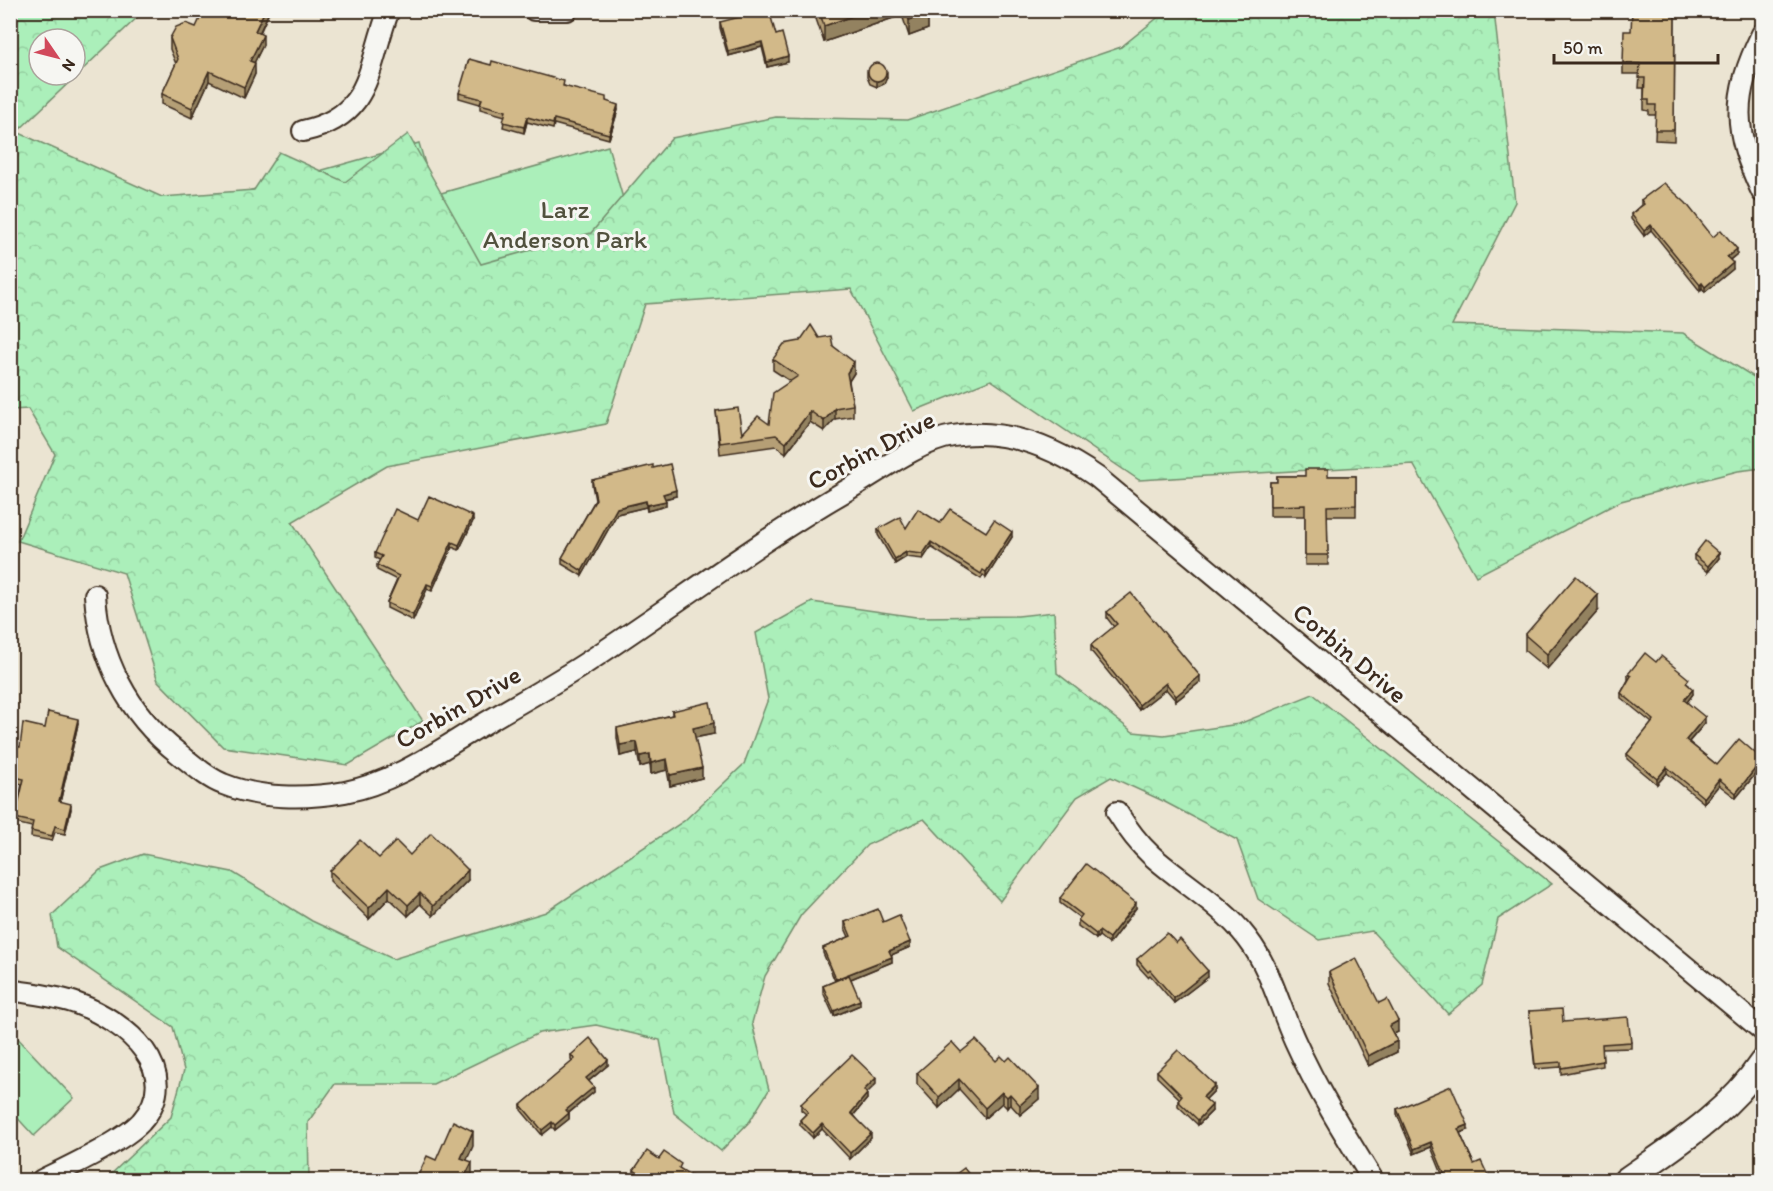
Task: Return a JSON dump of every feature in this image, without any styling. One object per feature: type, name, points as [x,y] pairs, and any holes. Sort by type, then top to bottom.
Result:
[{"type":"street","points":[[303,132],[327,126],[344,115],[358,99],[367,81],[389,10]]},
{"type":"street","points":[[534,10],[567,10]]},
{"type":"street","points":[[1762,34],[1745,77],[1737,110],[1741,139],[1749,165],[1762,192]]},
{"type":"street","name":"Corbin Drive","points":[[94,595],[97,622],[111,670],[145,720],[181,755],[222,784],[262,794],[304,797],[345,792],[403,771],[573,671],[812,511],[918,449],[950,436],[982,434],[1012,437],[1043,446],[1071,459],[1097,477],[1762,1030]]},
{"type":"street","points":[[1117,812],[1132,835],[1151,855],[1226,914],[1247,937],[1264,963],[1316,1085],[1373,1180]]},
{"type":"street","points":[[10,990],[77,1003],[104,1016],[143,1048],[158,1079],[158,1089],[152,1107],[140,1123],[124,1135],[42,1180]]},
{"type":"street","points":[[1626,1180],[1694,1133],[1725,1106],[1762,1062]]},
{"type":"green space","points":[[10,11],[144,11],[87,65],[87,27],[27,27],[27,87],[64,87],[17,132],[162,197],[254,190],[279,152],[345,182],[408,134],[481,264],[591,233],[672,138],[776,117],[907,120],[1121,47],[1166,11],[1494,11],[1515,202],[1452,325],[1683,333],[1762,382],[1762,468],[1738,471],[1621,501],[1476,576],[1413,464],[1139,480],[991,380],[914,411],[851,289],[645,304],[606,424],[387,466],[292,522],[423,721],[348,765],[223,747],[158,681],[124,573],[18,541],[55,454],[28,409],[11,410]]},
{"type":"green space","name":"Larz Anderson Park","points":[[419,143],[434,195],[608,146],[649,289],[11,216],[248,191]]},
{"type":"green space","points":[[812,602],[916,617],[1018,616],[1054,612],[1057,673],[1133,732],[1164,735],[1239,724],[1313,694],[1552,884],[1498,919],[1482,985],[1448,1014],[1372,931],[1319,940],[1258,899],[1237,840],[1111,777],[1077,797],[1000,901],[924,819],[867,845],[801,915],[765,976],[752,1023],[769,1090],[750,1121],[721,1151],[674,1113],[660,1040],[596,1025],[539,1033],[433,1084],[335,1084],[308,1122],[309,1180],[105,1180],[171,1117],[184,1070],[173,1027],[57,947],[52,915],[100,870],[143,854],[232,872],[312,921],[393,959],[546,912],[684,821],[744,764],[768,699],[756,633]]},
{"type":"green space","points":[[11,1031],[74,1098],[34,1136],[11,1111]]},
{"type":"building","points":[[214,10],[265,10],[255,31],[263,35],[250,61],[255,63],[244,87],[209,71],[192,108],[162,94],[178,59],[170,38],[176,27],[186,23],[196,27],[203,12],[211,16]]},
{"type":"building","points":[[769,10],[776,35],[782,33],[788,56],[767,62],[762,42],[728,51],[720,22]]},
{"type":"building","points":[[819,10],[869,10],[824,26]]},
{"type":"building","points":[[906,10],[927,10],[928,14],[909,20]]},
{"type":"building","points":[[1632,10],[1675,10],[1674,130],[1655,130],[1656,105],[1649,105],[1649,100],[1644,100],[1645,78],[1639,78],[1640,64],[1623,63],[1624,31],[1631,31]]},
{"type":"building","points":[[469,59],[491,65],[492,61],[564,81],[563,86],[606,97],[606,101],[618,105],[609,134],[554,119],[553,124],[527,117],[524,127],[503,122],[506,111],[480,104],[482,99],[459,93]]},
{"type":"building","points":[[873,63],[881,63],[886,68],[884,79],[873,81],[868,76],[868,68]]},
{"type":"building","points":[[1664,183],[1686,203],[1713,237],[1721,230],[1737,249],[1727,257],[1733,263],[1705,287],[1702,283],[1700,285],[1651,225],[1644,231],[1631,214],[1644,204],[1641,200]]},
{"type":"building","points":[[811,325],[819,338],[831,336],[833,346],[854,362],[847,373],[853,405],[835,408],[824,421],[810,411],[786,443],[776,435],[720,443],[716,411],[738,408],[742,434],[758,416],[769,424],[773,393],[798,376],[773,359],[784,344],[800,341]]},
{"type":"building","points":[[670,464],[676,490],[663,494],[666,501],[647,505],[646,501],[617,508],[582,571],[562,558],[596,499],[592,480],[653,465],[653,468]]},
{"type":"building","points":[[1305,469],[1328,469],[1328,476],[1356,476],[1356,505],[1327,506],[1328,555],[1305,555],[1305,505],[1270,506],[1270,482],[1277,482],[1277,476],[1305,476]]},
{"type":"building","points":[[429,496],[473,516],[459,545],[452,542],[432,586],[427,584],[413,615],[387,603],[399,576],[377,565],[382,556],[375,553],[395,509],[418,520]]},
{"type":"building","points":[[918,509],[940,523],[950,509],[986,532],[994,520],[1012,532],[986,572],[983,570],[981,574],[931,542],[923,554],[906,552],[895,559],[878,529],[900,517],[906,528]]},
{"type":"building","points":[[1705,541],[1719,553],[1708,566],[1694,555]]},
{"type":"building","points":[[1576,576],[1598,595],[1547,654],[1525,635]]},
{"type":"building","points":[[1131,593],[1200,676],[1176,696],[1166,683],[1139,705],[1091,645],[1117,624],[1107,612]]},
{"type":"building","points":[[1645,653],[1656,662],[1661,656],[1689,679],[1686,683],[1693,689],[1684,700],[1705,717],[1686,740],[1717,765],[1739,739],[1762,759],[1736,793],[1719,779],[1704,798],[1667,767],[1657,779],[1627,754],[1654,720],[1621,693],[1631,676],[1628,674]]},
{"type":"building","points":[[710,702],[714,723],[693,728],[702,768],[670,775],[667,759],[651,763],[650,754],[640,756],[637,742],[620,745],[617,728],[673,715],[672,711]]},
{"type":"building","points":[[48,712],[78,719],[59,801],[71,804],[65,829],[55,826],[52,836],[31,831],[33,822],[15,818],[24,779],[10,776],[11,745],[20,747],[23,723],[45,728]]},
{"type":"building","points":[[431,833],[468,870],[433,906],[420,893],[408,905],[389,887],[369,908],[330,871],[360,840],[379,858],[396,841],[410,855]]},
{"type":"building","points":[[1086,864],[1136,903],[1109,938],[1099,931],[1096,934],[1078,920],[1082,915],[1060,898]]},
{"type":"building","points":[[878,909],[883,922],[899,915],[910,942],[889,951],[892,957],[836,979],[823,948],[851,936],[845,922]]},
{"type":"building","points":[[1167,933],[1176,943],[1180,939],[1208,971],[1174,998],[1150,970],[1148,972],[1137,959]]},
{"type":"building","points":[[1356,958],[1379,1003],[1387,999],[1398,1021],[1389,1026],[1397,1041],[1368,1056],[1329,972]]},
{"type":"building","points":[[849,975],[860,1000],[834,1011],[823,986]]},
{"type":"building","points":[[1562,1009],[1563,1022],[1628,1017],[1631,1042],[1602,1044],[1603,1061],[1561,1068],[1561,1062],[1535,1064],[1529,1011]]},
{"type":"building","points":[[590,1038],[608,1060],[586,1078],[594,1087],[566,1110],[569,1113],[555,1125],[552,1122],[542,1130],[521,1105],[575,1059],[571,1055]]},
{"type":"building","points":[[976,1040],[996,1061],[1001,1056],[1006,1061],[1010,1057],[1039,1088],[1020,1105],[1010,1094],[1007,1097],[1002,1092],[985,1108],[959,1079],[939,1097],[917,1073],[952,1042],[961,1052]]},
{"type":"building","points":[[1178,1050],[1215,1085],[1203,1097],[1212,1105],[1198,1120],[1178,1101],[1182,1096],[1157,1071]]},
{"type":"building","points":[[852,1055],[876,1078],[864,1090],[867,1094],[851,1113],[871,1133],[850,1153],[822,1124],[813,1133],[800,1120],[808,1112],[801,1104]]},
{"type":"building","points":[[1451,1086],[1468,1125],[1458,1129],[1474,1164],[1481,1161],[1490,1180],[1441,1180],[1446,1178],[1431,1142],[1414,1149],[1397,1109]]},
{"type":"building","points":[[453,1121],[473,1131],[461,1158],[472,1162],[463,1180],[416,1180],[427,1156],[436,1160]]},
{"type":"building","points":[[647,1151],[659,1159],[664,1152],[681,1164],[679,1168],[698,1180],[649,1180],[634,1170]]},
{"type":"building","points":[[964,1168],[973,1180],[948,1180]]}]
